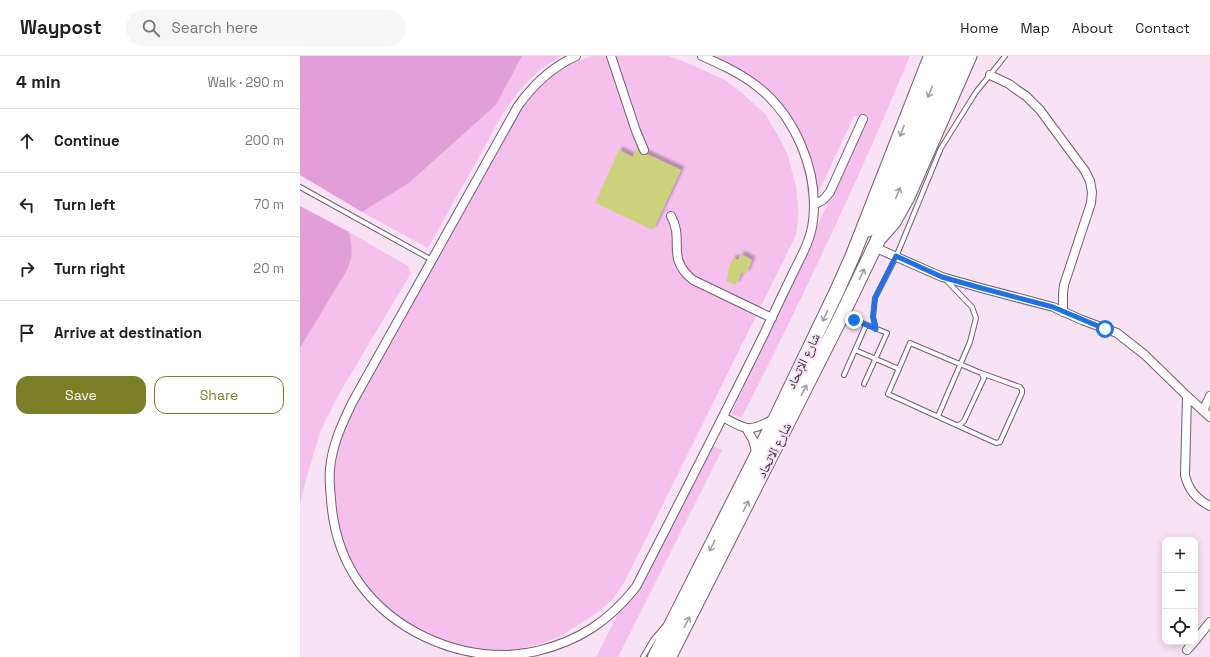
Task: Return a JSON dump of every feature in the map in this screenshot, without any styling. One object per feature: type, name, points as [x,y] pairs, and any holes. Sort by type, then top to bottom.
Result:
[{"type":"highway","name":"شارع الإتحاد","points":[[655,657],[776,418],[853,256],[931,56]]},
{"type":"highway","points":[[876,244],[956,56]]},
{"type":"highway","name":"شارع الاتحاد","points":[[669,657],[876,244]]},
{"type":"main road","points":[[853,256],[878,212],[920,116],[944,56]]},
{"type":"main road","points":[[876,244],[902,210],[971,56]]},
{"type":"street","points":[[576,56],[552,70],[538,82],[518,106],[344,420],[338,434],[330,468],[332,515],[336,532],[349,565],[360,583],[374,600],[404,626],[441,644],[482,654],[507,655],[526,653],[563,643],[583,634],[597,625],[626,600],[636,587],[723,417],[772,318],[810,236],[814,205],[809,170],[804,152],[794,131],[779,108],[754,84],[739,73],[702,56]]},
{"type":"street","points":[[611,56],[636,131],[644,150]]},
{"type":"street","points":[[990,75],[1018,90],[1040,110],[1085,171],[1092,186],[1091,203],[1064,285],[1062,299],[1063,312]]},
{"type":"street","points":[[814,205],[823,200],[830,192],[863,119]]},
{"type":"street","points":[[671,216],[677,230],[676,252],[679,264],[686,274],[693,280],[772,318]]},
{"type":"street","points":[[876,244],[896,256],[942,277],[1053,307],[1117,333],[1144,355],[1210,417]]},
{"type":"street","points":[[1187,396],[1184,464],[1185,475],[1188,486],[1192,491],[1200,500],[1210,506]]},
{"type":"street","points":[[1203,411],[1210,396]]},
{"type":"street","points":[[723,417],[746,428],[760,426],[776,418]]},
{"type":"street","points":[[746,428],[753,440],[757,456]]},
{"type":"street","points":[[1198,636],[1210,622]]},
{"type":"street","points":[[1187,650],[1191,645]]},
{"type":"lane","points":[[876,329],[873,317],[875,298],[896,256],[941,148],[976,92],[1004,56]]},
{"type":"lane","points":[[300,188],[432,260]]},
{"type":"lane","points":[[938,416],[970,342],[976,318],[972,307],[942,277]]},
{"type":"lane","points":[[842,314],[887,334],[864,384]]},
{"type":"lane","points":[[844,375],[866,325]]},
{"type":"lane","points":[[910,343],[981,373],[1020,387],[1022,393],[1000,442],[996,443],[888,394],[899,369],[910,343]]},
{"type":"lane","points":[[855,350],[899,369]]},
{"type":"lane","points":[[957,425],[964,421],[984,378],[981,373]]},
{"type":"lane","points":[[642,657],[660,631],[676,616]]},
{"type":"shaded area","points":[[300,56],[522,56],[496,105],[409,183],[362,212],[300,175]]},
{"type":"shaded area","points":[[522,56],[561,56],[545,66],[532,77],[511,102],[493,131],[428,248],[362,212],[409,183],[496,105]]},
{"type":"shaded area","points":[[592,56],[668,56],[683,61],[725,80],[742,93],[766,115],[788,156],[796,186],[798,221],[796,235],[625,581],[613,599],[597,613],[559,637],[540,644],[518,649],[494,651],[452,646],[393,619],[344,564],[335,546],[331,533],[326,504],[326,490],[334,443],[516,112],[552,75],[570,64]]},
{"type":"shaded area","points":[[699,56],[910,56],[871,148],[742,417],[731,414],[868,116],[854,116],[819,191],[815,195],[809,195],[806,189],[807,184],[799,152],[775,108],[750,84]]},
{"type":"shaded area","points":[[300,206],[349,232],[352,251],[347,270],[300,348]]},
{"type":"shaded area","points":[[300,207],[349,232],[408,266],[411,273],[339,394],[320,432],[305,483],[300,507]]},
{"type":"shaded area","points":[[706,442],[722,450],[618,657],[596,657]]},
{"type":"building","points":[[636,149],[681,170],[653,230],[595,203],[619,150],[633,157]]},
{"type":"building","points":[[741,254],[752,260],[746,274],[742,272],[736,285],[726,281],[729,273],[727,272],[733,258],[738,260]]},
{"type":"route","points":[[854,320],[876,329],[873,317],[875,298],[896,256],[942,277],[1053,307],[1105,329]]}]
